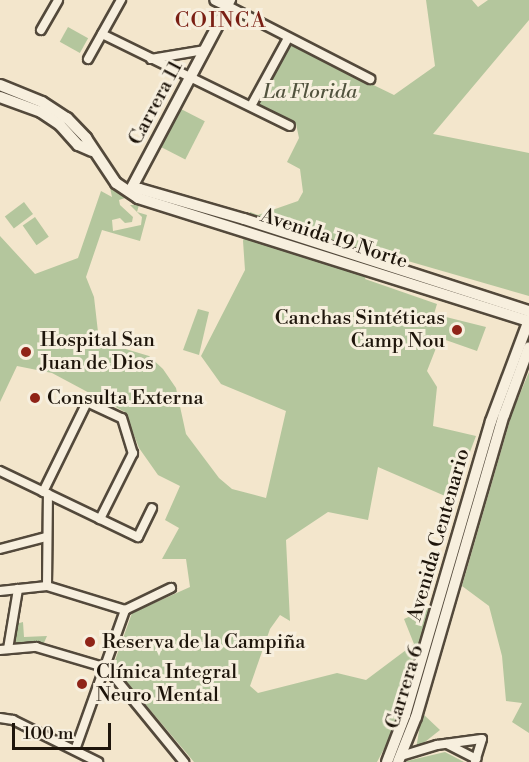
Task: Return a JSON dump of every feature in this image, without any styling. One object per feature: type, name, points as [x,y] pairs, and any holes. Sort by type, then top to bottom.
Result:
[{"type":"street","points":[[41,30],[58,0]]},
{"type":"street","points":[[88,59],[121,0]]},
{"type":"street","points":[[215,0],[230,3],[288,38],[370,79]]},
{"type":"street","name":"Carrera 11","points":[[130,191],[230,3]]},
{"type":"street","points":[[102,34],[150,60],[192,75],[290,126]]},
{"type":"street","points":[[251,106],[288,38]]},
{"type":"street","points":[[150,60],[205,50]]},
{"type":"street","points":[[0,85],[42,102],[67,118],[86,138],[92,151],[116,183],[130,191]]},
{"type":"street","points":[[0,97],[41,112],[60,125],[78,145],[92,151]]},
{"type":"street","name":"Avenida 19 Norte","points":[[130,191],[140,189],[529,320]]},
{"type":"street","name":"Avenida 19 Norte","points":[[369,265],[529,311]]},
{"type":"street","name":"Avenida Centenario","points":[[387,762],[405,715],[491,422],[529,320]]},
{"type":"street","name":"Carrera 6","points":[[399,759],[422,697],[504,415],[529,347]]},
{"type":"street","points":[[47,586],[45,493],[87,402],[122,418],[133,453],[100,519]]},
{"type":"street","points":[[0,471],[138,537],[152,508]]},
{"type":"street","points":[[0,549],[46,537]]},
{"type":"street","points":[[0,591],[47,586],[125,610],[171,588]]},
{"type":"street","points":[[18,589],[4,649],[36,647],[106,668],[179,760]]},
{"type":"street","points":[[75,750],[125,610]]},
{"type":"street","points":[[1,720],[75,750],[98,762]]},
{"type":"street","points":[[399,759],[446,743],[482,739],[476,761],[446,743]]},
{"type":"green space","name":"La Florida","points":[[426,0],[472,0],[478,7],[488,0],[529,0],[529,20],[433,134],[529,153],[529,296],[373,251],[365,279],[437,304],[434,314],[486,327],[477,351],[440,338],[427,371],[437,387],[433,426],[476,436],[452,499],[378,467],[368,520],[328,512],[286,540],[290,621],[280,615],[270,629],[250,686],[258,693],[337,673],[366,680],[414,644],[404,619],[431,607],[391,736],[377,762],[194,762],[113,666],[132,613],[190,587],[186,559],[162,559],[179,528],[165,520],[180,486],[158,475],[139,448],[125,412],[52,373],[17,366],[0,402],[0,236],[35,274],[78,258],[101,191],[112,197],[108,178],[125,198],[119,200],[120,205],[133,217],[132,222],[125,223],[120,218],[112,220],[113,231],[141,225],[142,217],[137,212],[147,215],[140,241],[102,230],[86,277],[94,297],[98,332],[109,344],[149,356],[163,369],[176,388],[186,434],[219,478],[232,489],[266,498],[286,411],[221,384],[201,356],[245,270],[243,241],[250,212],[258,215],[298,201],[303,192],[300,169],[287,162],[299,138],[296,124],[258,104],[289,44],[394,95],[435,66]]},
{"type":"green space","points":[[68,27],[88,38],[80,53],[60,42]]},
{"type":"green space","points":[[179,108],[205,121],[185,159],[159,146]]},
{"type":"green space","points":[[24,202],[33,214],[14,228],[5,216]]},
{"type":"green space","points":[[130,205],[139,205],[137,212]]},
{"type":"green space","points":[[35,217],[49,237],[36,245],[23,226]]},
{"type":"green space","points":[[198,309],[209,312],[199,355],[183,350]]},
{"type":"green space","points":[[529,372],[529,733],[512,722],[522,703],[506,701],[502,656],[489,606],[462,586],[512,413]]},
{"type":"green space","points":[[23,622],[24,637],[47,636],[43,645],[18,645],[14,641],[16,624]]},
{"type":"green space","points":[[422,713],[440,730],[416,749]]},
{"type":"green space","points":[[445,752],[464,762],[406,762],[407,761]]},
{"type":"place","name":"Canchas Sintéticas Camp Nou","points":[[457,330]]},
{"type":"place","name":"Hospital San Juan de Dios","points":[[26,352]]},
{"type":"place","name":"Consulta Externa","points":[[35,398]]},
{"type":"place","name":"Reserva de la Campiña","points":[[90,642]]},
{"type":"place","name":"Clínica Integral Neuro Mental","points":[[82,684]]},
{"type":"district","name":"COINCA","points":[[221,21]]}]
